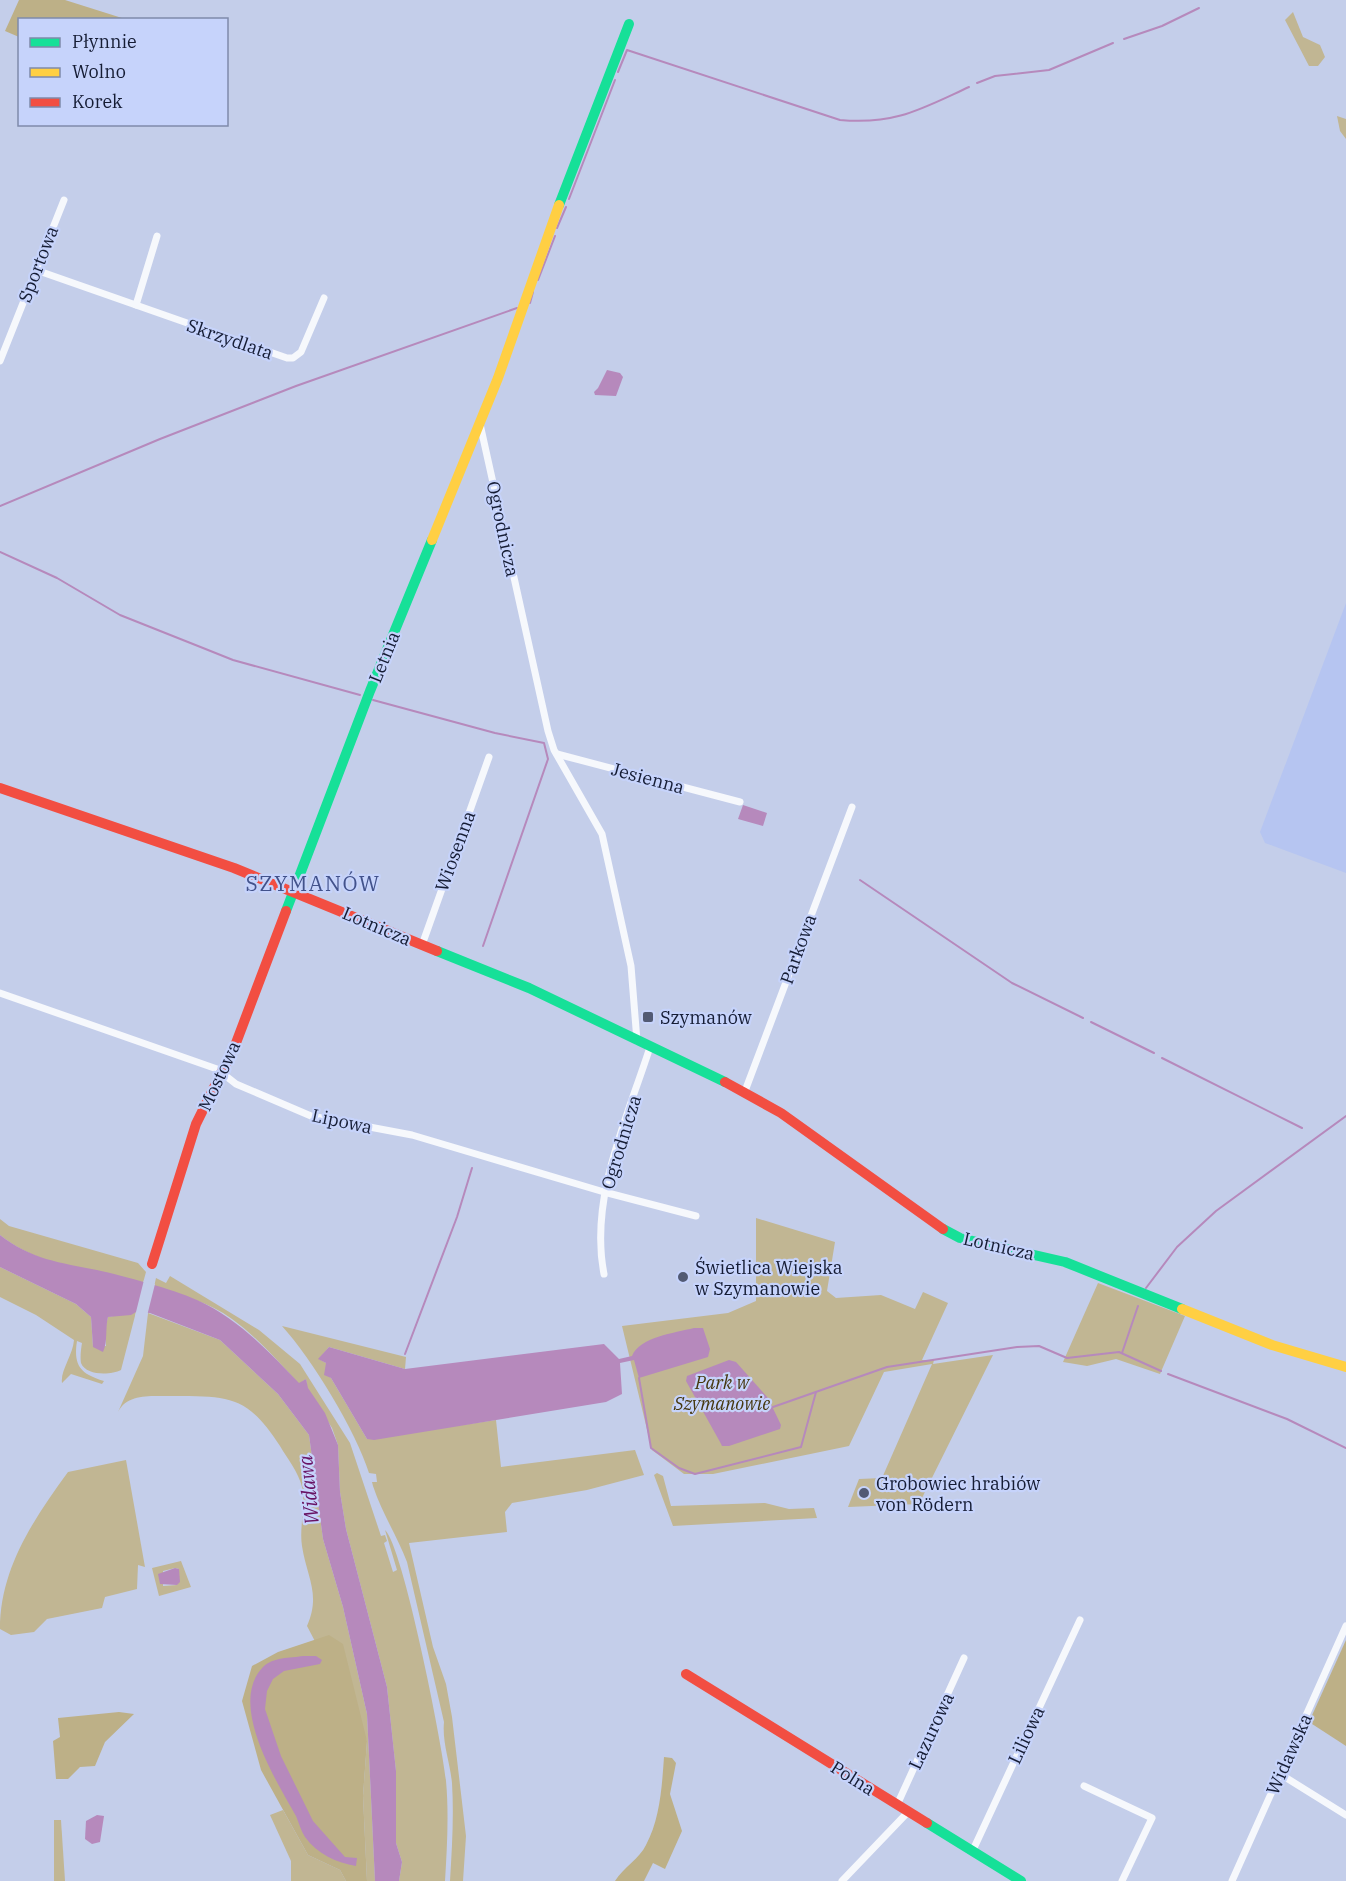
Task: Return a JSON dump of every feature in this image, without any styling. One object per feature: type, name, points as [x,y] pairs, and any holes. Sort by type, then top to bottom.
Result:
[{"type":"street","points":[[480,424],[518,324],[537,263],[629,24]]},
{"type":"street","name":"Sportowa","points":[[0,361],[63,200]]},
{"type":"street","points":[[136,305],[157,236]]},
{"type":"street","name":"Skrzydlata","points":[[36,270],[273,355],[293,358],[301,352],[324,298]]},
{"type":"street","points":[[0,338],[8,341]]},
{"type":"street","name":"Ogrodnicza","points":[[480,424],[548,731],[557,754],[602,834],[631,966],[644,1045],[604,1192],[599,1243],[604,1274]]},
{"type":"street","name":"Letnia","points":[[292,891],[480,424]]},
{"type":"street","name":"Jesienna","points":[[557,754],[740,802]]},
{"type":"street","name":"Wiosenna","points":[[422,945],[489,758]]},
{"type":"street","name":"Lotnicza","points":[[0,788],[292,891],[529,988],[644,1045],[745,1091],[781,1113],[933,1224],[960,1238],[1065,1262],[1272,1345],[1346,1367]]},
{"type":"street","name":"Parkowa","points":[[745,1091],[852,807]]},
{"type":"street","name":"Mostowa","points":[[153,1264],[196,1124],[222,1073],[292,891]]},
{"type":"street","name":"Lipowa","points":[[0,993],[222,1073],[236,1084],[311,1116],[412,1135],[604,1192],[696,1216]]},
{"type":"street","name":"Liliowa","points":[[972,1850],[1080,1620]]},
{"type":"street","name":"Widawska","points":[[1232,1881],[1346,1626]]},
{"type":"street","name":"Lazurowa","points":[[897,1805],[964,1658]]},
{"type":"street","name":"Polna","points":[[687,1674],[1021,1881]]},
{"type":"street","points":[[1280,1774],[1346,1815]]},
{"type":"street","points":[[1084,1786],[1152,1818],[1122,1881]]},
{"type":"street","points":[[842,1881],[908,1812]]},
{"type":"shaded area","points":[[19,0],[65,0],[122,18],[18,18],[18,37],[5,31]]},
{"type":"shaded area","points":[[607,370],[620,373],[623,377],[616,396],[595,395],[594,392]]},
{"type":"shaded area","points":[[1346,603],[1346,873],[1265,843],[1260,832]]},
{"type":"shaded area","points":[[743,805],[767,813],[763,826],[738,819]]},
{"type":"shaded area","points":[[0,1235],[23,1250],[46,1259],[134,1279],[197,1300],[240,1326],[299,1383],[306,1379],[308,1388],[325,1413],[338,1445],[340,1492],[346,1529],[387,1687],[396,1771],[396,1843],[402,1862],[399,1881],[375,1881],[367,1714],[343,1607],[323,1539],[309,1435],[278,1394],[220,1340],[150,1313],[136,1312],[131,1315],[108,1317],[103,1352],[93,1347],[91,1317],[76,1304],[0,1267]]},
{"type":"shaded area","points":[[694,1328],[703,1328],[710,1349],[708,1357],[639,1378],[634,1360],[620,1363],[622,1394],[606,1402],[374,1440],[367,1439],[331,1378],[324,1375],[326,1363],[318,1359],[329,1347],[405,1369],[604,1344],[619,1359],[632,1356],[642,1344],[650,1340]]},
{"type":"shaded area","points":[[729,1360],[736,1362],[768,1398],[781,1425],[780,1429],[729,1446],[722,1446],[686,1381],[687,1376]]},
{"type":"shaded area","points":[[175,1568],[179,1569],[180,1582],[177,1585],[160,1584],[158,1574]]},
{"type":"shaded area","points":[[329,1635],[343,1644],[367,1741],[363,1796],[367,1881],[346,1881],[340,1870],[308,1855],[261,1770],[242,1701],[252,1666],[278,1652]]},
{"type":"shaded area","points":[[1346,1640],[1346,1746],[1309,1722]]},
{"type":"shaded area","points":[[316,1656],[322,1660],[320,1664],[284,1671],[273,1679],[267,1691],[265,1709],[281,1756],[313,1821],[345,1857],[357,1858],[356,1866],[328,1857],[305,1837],[268,1764],[253,1721],[250,1701],[253,1683],[263,1667],[277,1660]]},
{"type":"shaded area","points":[[119,1712],[134,1714],[105,1742],[95,1766],[80,1767],[68,1779],[56,1779],[53,1741],[60,1737],[58,1718]]},
{"type":"shaded area","points":[[664,1757],[672,1758],[676,1763],[670,1794],[682,1831],[665,1869],[653,1863],[644,1881],[615,1881],[636,1859],[651,1835],[660,1802]]},
{"type":"shaded area","points":[[97,1815],[104,1816],[100,1842],[92,1844],[85,1839],[86,1821]]},
{"type":"green space","points":[[1293,12],[1303,37],[1320,45],[1325,57],[1318,66],[1309,66],[1285,20]]},
{"type":"green space","points":[[1337,116],[1346,119],[1346,139],[1340,131]]},
{"type":"green space","name":"Park w Szymanowie","points":[[756,1218],[835,1242],[827,1291],[836,1298],[881,1295],[915,1309],[923,1292],[948,1303],[922,1360],[934,1360],[933,1364],[993,1355],[919,1504],[848,1507],[859,1479],[882,1478],[932,1364],[884,1372],[849,1446],[713,1474],[684,1474],[652,1450],[622,1326],[728,1313],[756,1301]]},
{"type":"green space","points":[[0,1219],[9,1226],[138,1263],[146,1272],[143,1283],[68,1267],[32,1254],[0,1235]]},
{"type":"green space","points":[[0,1267],[76,1304],[91,1317],[93,1347],[106,1346],[105,1329],[108,1317],[136,1312],[121,1370],[105,1373],[88,1370],[81,1363],[82,1343],[77,1341],[76,1357],[80,1368],[104,1381],[102,1384],[71,1374],[62,1383],[74,1340],[36,1315],[0,1297]]},
{"type":"green space","points":[[170,1276],[259,1330],[300,1364],[350,1443],[381,1536],[385,1535],[387,1541],[384,1543],[393,1572],[397,1570],[385,1530],[393,1544],[421,1649],[446,1781],[448,1818],[445,1881],[399,1881],[402,1862],[396,1843],[396,1771],[387,1687],[346,1529],[340,1492],[338,1445],[332,1428],[307,1388],[306,1379],[299,1384],[241,1326],[223,1313],[204,1304],[154,1287],[156,1278],[166,1283]]},
{"type":"green space","points":[[1098,1283],[1185,1316],[1160,1374],[1116,1359],[1087,1366],[1063,1362]]},
{"type":"green space","points":[[148,1313],[220,1340],[278,1394],[309,1435],[323,1539],[343,1607],[367,1714],[375,1881],[367,1881],[363,1796],[367,1741],[307,1626],[311,1615],[313,1595],[302,1546],[303,1494],[300,1482],[293,1466],[268,1428],[245,1407],[233,1401],[205,1397],[146,1396],[127,1402],[118,1412],[143,1356]]},
{"type":"green space","points":[[282,1326],[406,1357],[405,1369],[329,1347],[319,1359],[326,1363],[327,1375],[331,1378],[367,1439],[496,1420],[501,1467],[635,1450],[644,1475],[587,1490],[512,1503],[505,1512],[507,1532],[409,1543],[433,1647],[446,1684],[452,1717],[466,1836],[463,1881],[450,1881],[453,1795],[444,1737],[444,1722],[407,1562],[373,1486],[372,1482],[377,1482],[376,1474],[369,1473],[354,1437],[332,1396]]},
{"type":"green space","points":[[126,1460],[145,1567],[138,1565],[137,1589],[105,1597],[102,1608],[47,1619],[34,1632],[11,1635],[0,1629],[1,1607],[12,1566],[31,1527],[68,1472]]},
{"type":"green space","points":[[657,1473],[663,1476],[671,1506],[765,1503],[789,1509],[814,1508],[817,1518],[673,1526],[654,1475]]},
{"type":"green space","points":[[181,1561],[191,1587],[159,1596],[152,1568]],"holes":[[[179,1569],[177,1585],[163,1586],[163,1571]]]},
{"type":"green space","points":[[283,1810],[308,1855],[340,1870],[346,1881],[291,1881],[291,1861],[270,1815]]},
{"type":"green space","points":[[54,1820],[61,1820],[65,1881],[54,1881]]},
{"type":"pier","points":[[144,1280],[155,1284],[147,1316],[135,1316]]},
{"type":"waterway","points":[[1124,39],[1162,26],[1199,8]]},
{"type":"waterway","points":[[977,83],[995,76],[1049,70],[1113,43]]},
{"type":"waterway","points":[[618,72],[627,50],[840,120],[859,121],[907,114],[969,87]]},
{"type":"waterway","points":[[569,199],[615,80]]},
{"type":"waterway","points":[[557,228],[566,207]]},
{"type":"waterway","points":[[538,280],[555,236]]},
{"type":"waterway","points":[[530,303],[533,292]]},
{"type":"waterway","points":[[0,506],[160,439],[296,386],[517,308]]},
{"type":"waterway","points":[[0,552],[57,578],[120,615],[233,660],[360,695]]},
{"type":"waterway","points":[[373,700],[495,733],[544,743],[548,759],[483,946]]},
{"type":"waterway","points":[[860,880],[1012,983],[1083,1018]]},
{"type":"waterway","points":[[1091,1022],[1154,1053]]},
{"type":"waterway","points":[[1162,1058],[1302,1128]]},
{"type":"waterway","points":[[1146,1288],[1177,1247],[1216,1211],[1346,1116]]},
{"type":"waterway","points":[[405,1354],[457,1217],[472,1168]]},
{"type":"waterway","points":[[1122,1353],[1138,1306]]},
{"type":"waterway","points":[[773,1407],[887,1367],[1017,1347],[1039,1346],[1067,1358],[1119,1352],[1161,1371]]},
{"type":"waterway","points":[[1168,1374],[1287,1419],[1346,1448]]},
{"type":"waterway","points":[[639,1378],[651,1448],[679,1468],[695,1474],[801,1447],[816,1392]]},
{"type":"traffic: fast","points":[[559,205],[629,24]]},
{"type":"traffic: fast","points":[[286,911],[370,691],[432,540]]},
{"type":"traffic: fast","points":[[437,951],[529,988],[725,1082]]},
{"type":"traffic: fast","points":[[943,1229],[960,1238],[1065,1262],[1182,1309]]},
{"type":"traffic: fast","points":[[927,1823],[1021,1881]]},
{"type":"traffic: slow","points":[[432,540],[498,378],[559,205]]},
{"type":"traffic: slow","points":[[1182,1309],[1272,1345],[1346,1367]]},
{"type":"traffic: jam","points":[[0,788],[234,868],[437,951]]},
{"type":"traffic: jam","points":[[152,1264],[196,1124],[236,1043],[286,911]]},
{"type":"traffic: jam","points":[[725,1082],[781,1113],[943,1229]]},
{"type":"traffic: jam","points":[[686,1674],[927,1823]]},
{"type":"place","name":"Szymanów","points":[[648,1017]]},
{"type":"place","name":"Świetlica Wiejska w Szymanowie","points":[[683,1277]]},
{"type":"place","name":"Grobowiec hrabiów von Rödern","points":[[864,1493]]},
{"type":"district","name":"SZYMANÓW","points":[[313,883]]},
{"type":"water label","name":"Widawa","points":[[308,1490]]}]
